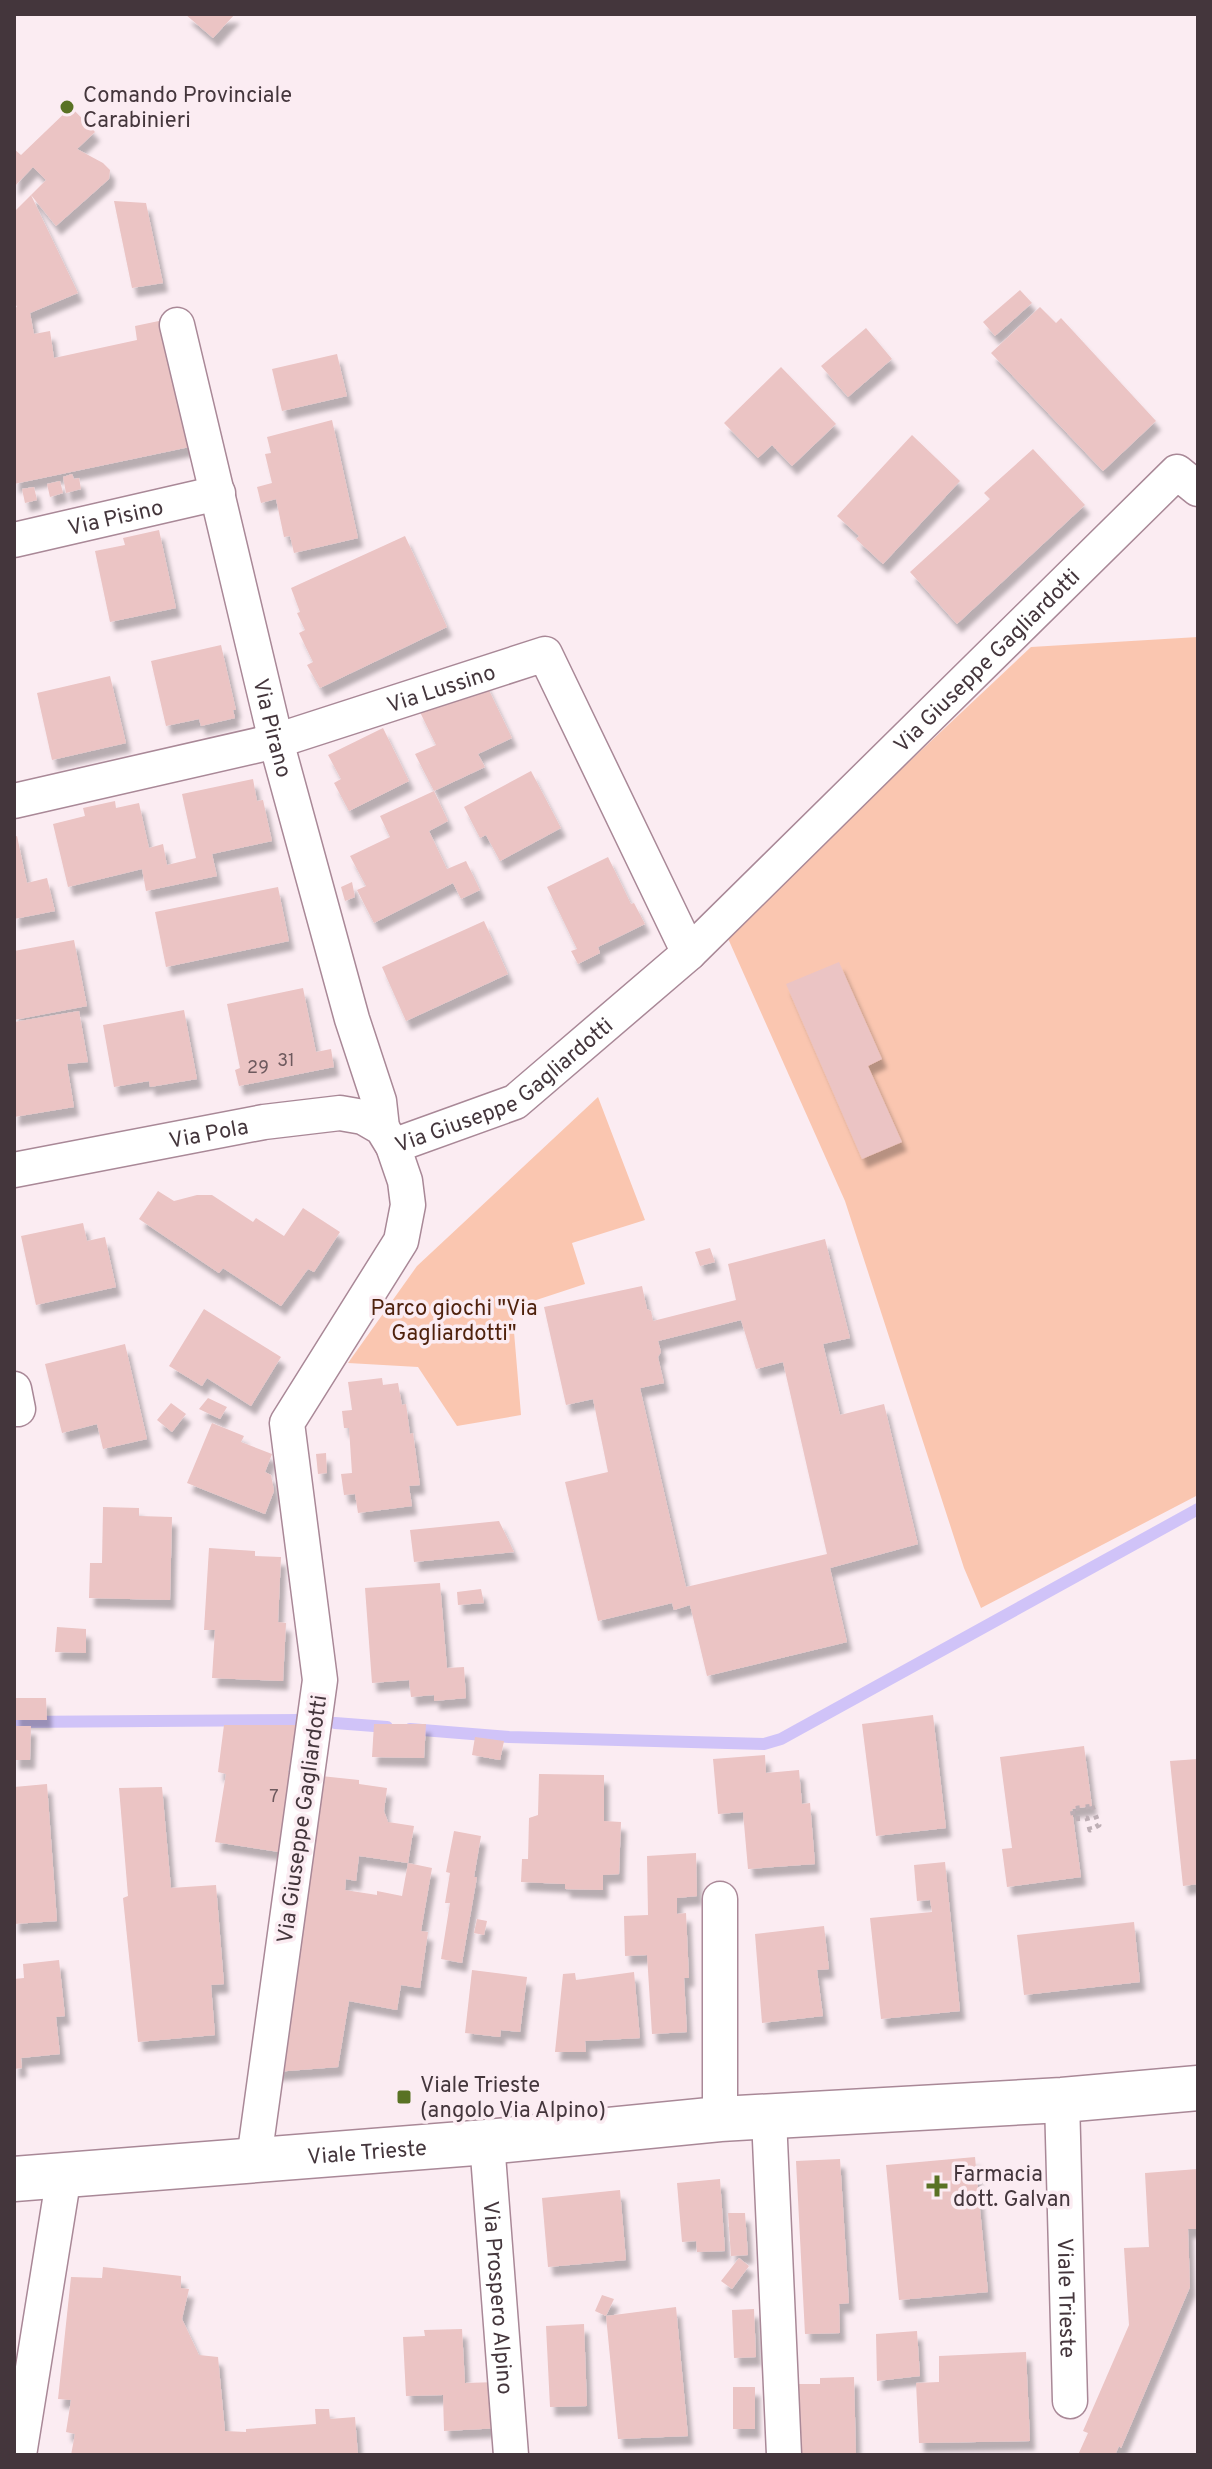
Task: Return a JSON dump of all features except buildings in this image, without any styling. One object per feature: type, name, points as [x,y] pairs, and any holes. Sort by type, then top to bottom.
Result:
[{"type":"main road","name":"Viale Trieste","points":[[14,2179],[487,2142],[720,2119],[1062,2100],[1198,2088]]},
{"type":"street","name":"Via Pirano","points":[[177,325],[276,741],[387,1137]]},
{"type":"street","name":"Via Giuseppe Gagliardotti","points":[[254,2159],[320,1680],[287,1423],[401,1241],[408,1205],[405,1181],[387,1137],[515,1102],[689,953],[1177,472],[1198,489]]},
{"type":"street","name":"Via Pisino","points":[[14,540],[218,493]]},
{"type":"street","name":"Via Lussino","points":[[14,801],[276,741],[545,654],[689,953]]},
{"type":"street","name":"Via Pola","points":[[14,1170],[264,1122],[340,1113],[363,1117],[387,1137]]},
{"type":"street","points":[[720,1899],[720,2119]]},
{"type":"street","name":"Viale Trieste","points":[[1062,2100],[1070,2401]]},
{"type":"street","points":[[769,2118],[784,2455]]},
{"type":"street","name":"Via Prospero Alpino","points":[[487,2142],[511,2455]]},
{"type":"street","points":[[19,2455],[64,2175]]},
{"type":"path","points":[[1092,1806],[1099,1825],[1090,1830],[1087,1818],[1074,1819],[1072,1809],[1092,1806]]},
{"type":"green space","points":[[1198,637],[1198,1495],[981,1608],[964,1568],[845,1201],[726,934],[1031,647]]},
{"type":"green space","name":"Parco giochi \"Via Gagliardotti\"","points":[[598,1097],[645,1220],[572,1243],[585,1284],[512,1308],[521,1415],[457,1426],[418,1367],[348,1363],[417,1266]]},
{"type":"waterway","points":[[410,1729],[509,1737],[764,1744],[781,1739],[1198,1509]]},
{"type":"waterway","points":[[14,1722],[303,1720]]},
{"type":"waterway","points":[[335,1723],[387,1727]]},
{"type":"place","name":"Comando Provinciale Carabinieri","points":[[67,107]]},
{"type":"place","name":"Viale Trieste (angolo Via Alpino)","points":[[404,2097]]},
{"type":"place","name":"Farmacia dott. Galvan","points":[[937,2186]]}]
